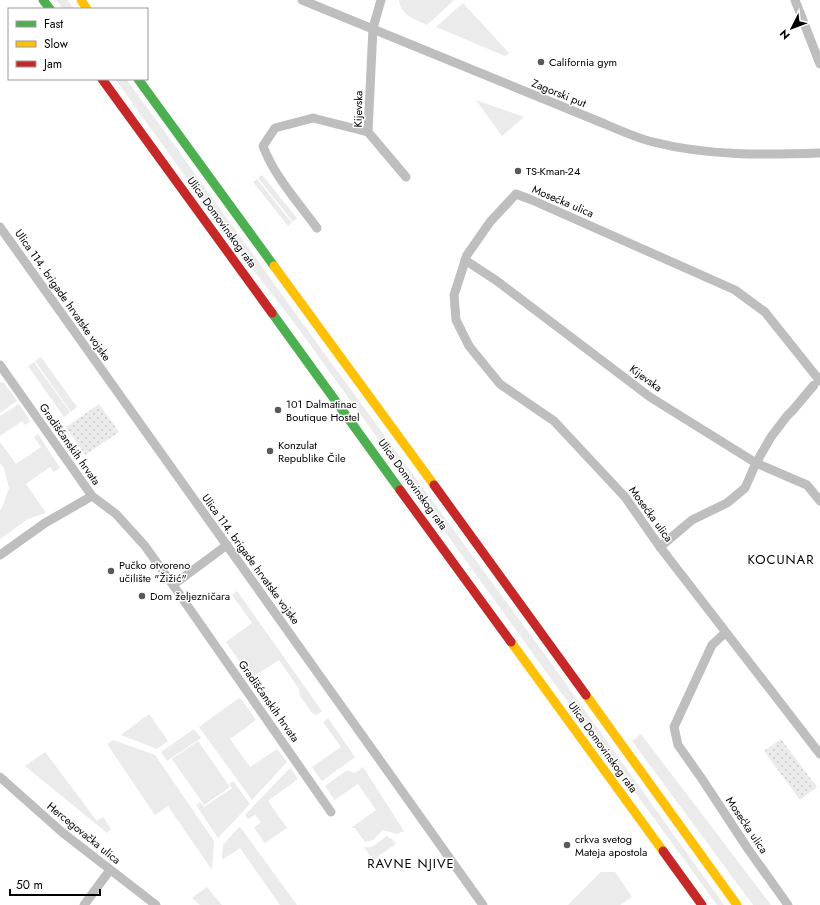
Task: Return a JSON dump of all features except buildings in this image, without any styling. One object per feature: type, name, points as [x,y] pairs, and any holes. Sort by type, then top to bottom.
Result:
[{"type":"main road","points":[[43,0],[49,8]]},
{"type":"main road","points":[[81,0],[87,8]]},
{"type":"main road","name":"Ulica Domovinskog rata","points":[[103,80],[702,905]]},
{"type":"main road","name":"Ulica Domovinskog rata","points":[[139,80],[480,548],[737,905]]},
{"type":"street","name":"Zagorski put","points":[[302,0],[373,28],[417,48],[652,142],[670,146],[734,154],[820,153]]},
{"type":"street","name":"Kijevska","points":[[381,0],[373,28],[368,132],[406,177]]},
{"type":"street","points":[[795,0],[820,64]]},
{"type":"street","points":[[317,228],[268,160],[263,146],[275,128],[313,118],[368,132]]},
{"type":"street","name":"Mosećka ulica","points":[[817,383],[766,312],[734,290],[516,194],[490,222],[465,260],[454,295],[456,320],[469,346],[500,384],[554,421],[626,497],[660,547],[820,754]]},
{"type":"street","name":"Ulica 114. brigade hrvatske vojske","points":[[0,227],[168,465],[227,545],[483,905]]},
{"type":"street","name":"Kijevska","points":[[465,260],[497,281],[650,397],[756,464],[807,484],[820,501]]},
{"type":"street","name":"Gradišćanskih hrvata","points":[[0,366],[92,496],[116,514],[145,546],[331,812]]},
{"type":"street","points":[[660,547],[692,520],[727,503],[745,488],[771,437],[786,416],[817,383]]},
{"type":"street","points":[[0,555],[45,523],[92,496]]},
{"type":"street","points":[[173,585],[227,545]]},
{"type":"street","name":"Mosećka ulica","points":[[725,633],[712,644],[674,726],[678,745],[748,849],[788,905]]},
{"type":"street","name":"Hercegovačka ulica","points":[[0,777],[63,833],[156,905]]},
{"type":"street","points":[[84,905],[110,870]]},
{"type":"shaded area","points":[[56,0],[68,0],[73,8],[62,8]]},
{"type":"shaded area","points":[[399,0],[454,0],[427,25],[409,16],[403,10]]},
{"type":"shaded area","points":[[463,3],[509,53],[505,56],[436,27]]},
{"type":"shaded area","points":[[116,80],[127,80],[551,663],[724,905],[717,905],[583,723],[298,328],[248,263]]},
{"type":"shaded area","points":[[476,100],[524,117],[502,136]]},
{"type":"shaded area","points":[[262,175],[297,218],[293,222],[258,178]]},
{"type":"shaded area","points":[[257,179],[292,223],[288,226],[253,182]]},
{"type":"shaded area","points":[[41,357],[77,407],[71,412],[35,361]]},
{"type":"shaded area","points":[[34,362],[70,412],[64,417],[28,366]]},
{"type":"shaded area","points":[[0,382],[4,383],[17,401],[0,413]]},
{"type":"shaded area","points":[[19,404],[30,421],[25,425],[22,421],[0,436],[0,416]]},
{"type":"shaded area","points":[[99,404],[119,432],[85,455],[66,427]]},
{"type":"shaded area","points":[[38,434],[60,468],[54,472],[50,467],[26,484],[46,513],[28,519],[0,539],[0,510],[9,488],[4,468],[0,463],[0,442],[16,464],[41,447],[34,437]]},
{"type":"shaded area","points":[[237,591],[322,711],[317,715],[312,713],[300,696],[299,689],[279,660],[251,678],[226,642],[252,623],[232,595]]},
{"type":"shaded area","points":[[239,698],[256,720],[230,739],[250,767],[277,749],[287,762],[252,800],[199,727]]},
{"type":"shaded area","points":[[149,714],[168,741],[157,749],[121,735]]},
{"type":"shaded area","points":[[328,718],[355,757],[322,781],[312,767],[341,747],[323,722]]},
{"type":"shaded area","points":[[194,729],[201,738],[167,761],[161,752]]},
{"type":"shaded area","points":[[641,734],[771,905],[753,905],[632,741]]},
{"type":"shaded area","points":[[781,739],[817,787],[800,800],[764,751]]},
{"type":"shaded area","points":[[113,740],[155,755],[214,841],[212,870],[168,806],[155,815],[107,744]]},
{"type":"shaded area","points":[[198,741],[230,787],[204,805],[172,759]]},
{"type":"shaded area","points":[[45,752],[97,821],[103,817],[111,829],[107,833],[25,766]]},
{"type":"shaded area","points":[[363,767],[404,831],[397,834],[383,830],[373,840],[365,842],[355,828],[351,828],[376,810],[358,784],[333,801],[334,799],[325,786],[347,770],[355,773]]},
{"type":"shaded area","points":[[290,768],[298,779],[268,801],[287,828],[265,843],[254,828],[261,822],[255,815],[248,819],[245,815]]},
{"type":"shaded area","points":[[233,781],[250,804],[218,838],[196,805],[200,802],[204,807],[232,788],[229,784]]},
{"type":"shaded area","points":[[239,827],[297,905],[280,905],[240,848],[222,860],[223,845]]},
{"type":"shaded area","points":[[387,836],[396,844],[373,860],[364,847],[371,847]]},
{"type":"shaded area","points":[[601,872],[615,872],[632,897],[620,905],[568,905]]},
{"type":"shaded area","points":[[207,887],[222,905],[200,905],[192,898]]},
{"type":"traffic: fast","points":[[43,0],[49,8]]},
{"type":"traffic: fast","points":[[139,80],[274,266]]},
{"type":"traffic: fast","points":[[272,313],[400,490]]},
{"type":"traffic: slow","points":[[81,0],[86,8]]},
{"type":"traffic: slow","points":[[274,266],[434,485]]},
{"type":"traffic: slow","points":[[511,642],[663,851]]},
{"type":"traffic: slow","points":[[586,695],[737,905]]},
{"type":"traffic: jam","points":[[103,80],[272,313]]},
{"type":"traffic: jam","points":[[434,485],[586,695]]},
{"type":"traffic: jam","points":[[400,490],[511,642]]},
{"type":"traffic: jam","points":[[663,851],[702,905]]},
{"type":"place","name":"California gym","points":[[541,62]]},
{"type":"place","name":"TS-Kman-24","points":[[518,171]]},
{"type":"place","name":"101 Dalmatinac Boutique Hostel","points":[[278,410]]},
{"type":"place","name":"Konzulat Republike Čile","points":[[270,451]]},
{"type":"place","name":"Pučko otvoreno učilište \"Žižić\"","points":[[111,571]]},
{"type":"place","name":"Dom željezničara","points":[[142,596]]},
{"type":"place","name":"crkva svetog Mateja apostola","points":[[567,845]]},
{"type":"district","name":"KOCUNAR","points":[[781,559]]},
{"type":"district","name":"RAVNE NJIVE","points":[[411,863]]}]
